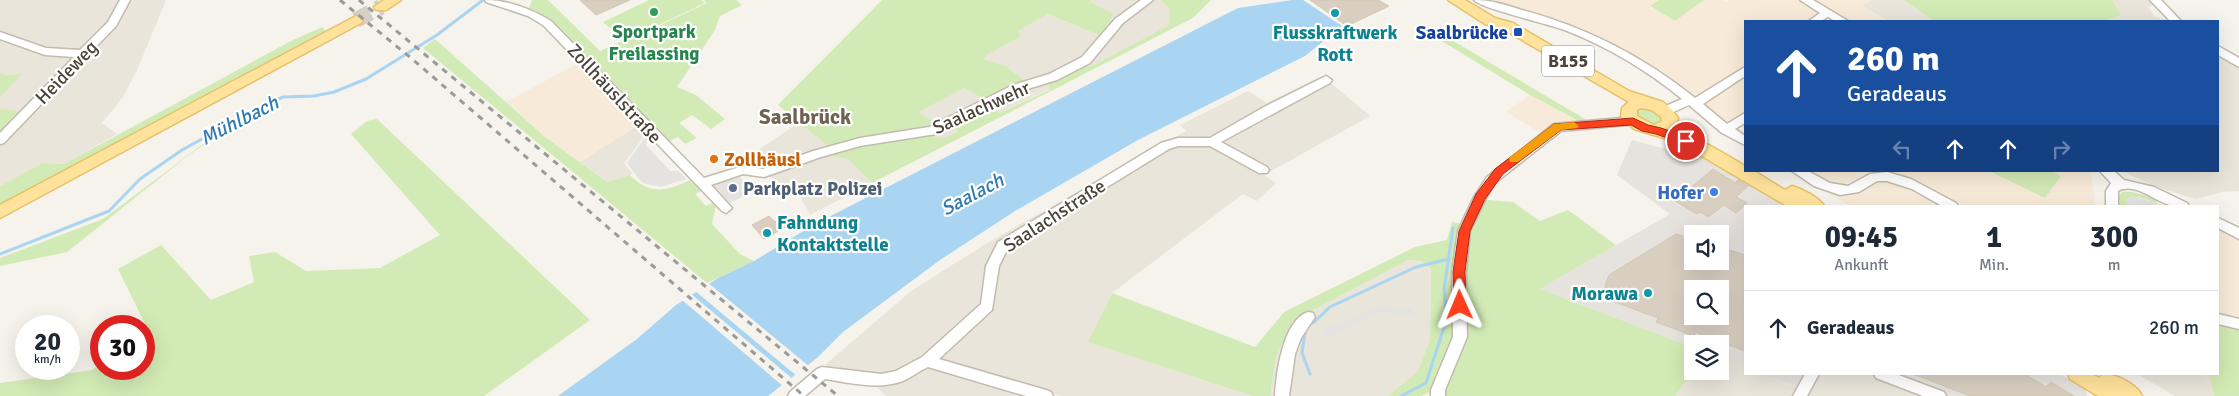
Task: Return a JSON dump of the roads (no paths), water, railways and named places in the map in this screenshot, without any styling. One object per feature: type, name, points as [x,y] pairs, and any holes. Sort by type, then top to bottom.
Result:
[{"type":"main road","points":[[381,7],[394,0]]},
{"type":"main road","name":"B155","points":[[1459,2],[1490,21],[1508,26],[1624,94],[1645,103]]},
{"type":"main road","points":[[0,212],[356,20]]},
{"type":"main road","name":"B155","points":[[1490,21],[1499,32],[1617,103],[1631,119]]},
{"type":"main road","points":[[1664,121],[1646,129],[1631,119],[1630,108],[1645,103],[1656,105],[1664,121],[1698,146],[1797,205]]},
{"type":"main road","points":[[1664,121],[1744,163]]},
{"type":"main road","points":[[1758,172],[1814,205]]},
{"type":"main road","points":[[2079,375],[2133,396]]},
{"type":"main road","points":[[2094,382],[2114,396]]},
{"type":"street","name":"Heideweg","points":[[0,140],[112,24],[126,0]]},
{"type":"street","name":"Saalachwehr","points":[[703,183],[743,170],[764,172],[860,142],[932,132],[1017,88],[1053,77],[1086,60],[1119,21],[1148,0]]},
{"type":"street","points":[[1479,0],[1572,28],[1660,78],[1693,102],[1726,130],[1744,140]]},
{"type":"street","points":[[1805,0],[1841,20]]},
{"type":"street","points":[[2155,0],[2175,20]]},
{"type":"street","name":"Zollhäuslstraße","points":[[494,1],[532,14],[553,28],[646,127],[726,208]]},
{"type":"street","points":[[1816,20],[1828,12]]},
{"type":"street","points":[[0,35],[45,51],[83,54]]},
{"type":"street","points":[[2219,51],[2239,63]]},
{"type":"street","points":[[1664,121],[1744,72]]},
{"type":"street","points":[[1212,142],[1254,117],[1326,80]]},
{"type":"street","points":[[1438,396],[1438,390],[1460,337],[1459,272],[1464,231],[1480,197],[1491,180],[1523,152],[1558,127],[1631,119]]},
{"type":"street","points":[[1726,130],[1744,119]]},
{"type":"street","name":"Saalachstraße","points":[[795,396],[822,373],[882,380],[901,376],[916,365],[927,361],[987,306],[991,265],[995,255],[1003,245],[1165,146],[1178,142],[1212,142],[1263,170]]},
{"type":"street","points":[[1800,172],[1821,184],[1847,190],[1856,189],[1868,179],[1878,176],[1893,177],[1950,205]]},
{"type":"street","points":[[2107,172],[2120,184]]},
{"type":"street","points":[[2112,205],[2112,191],[2114,186],[2120,184],[2160,195],[2181,205]]},
{"type":"street","points":[[2219,224],[2239,234]]},
{"type":"street","points":[[1282,396],[1284,361],[1298,329],[1308,318]]},
{"type":"street","points":[[2219,319],[2239,324]]},
{"type":"street","points":[[927,361],[1046,396]]},
{"type":"street","points":[[1800,396],[1811,375]]},
{"type":"street","points":[[1884,375],[1939,396]]},
{"type":"water","name":"Saalach","points":[[1303,0],[1342,26],[1305,56],[1138,140],[1015,211],[940,260],[843,332],[817,358],[768,396],[558,396],[637,339],[676,305],[718,278],[754,261],[815,224],[1238,8]]},
{"type":"waterway","name":"Mühlbach","points":[[0,254],[109,211],[140,179],[182,150],[262,106],[283,97],[314,96],[334,92],[366,79],[437,35],[483,0]]},
{"type":"waterway","name":"Mühlbach","points":[[1448,259],[1453,228]]},
{"type":"waterway","points":[[1313,323],[1330,307],[1416,267],[1448,259]]},
{"type":"waterway","name":"Mühlbach","points":[[1401,396],[1426,383],[1447,318],[1444,290],[1448,259]]},
{"type":"waterway","points":[[1305,333],[1302,353],[1310,374]]},
{"type":"tunnel","points":[[356,20],[381,7]]},
{"type":"railway","points":[[340,0],[411,58],[804,396]]},
{"type":"railway","points":[[359,0],[838,396]]},
{"type":"place","name":"Sportpark Freilassing","points":[[654,12]]},
{"type":"place","name":"Flusskraftwerk Rott","points":[[1335,13]]},
{"type":"place","name":"Saalbrücke","points":[[1518,32]]},
{"type":"place","name":"Zollhäusl","points":[[714,159]]},
{"type":"place","name":"Parkplatz Polizei","points":[[733,188]]},
{"type":"place","name":"Hofer","points":[[1714,192]]},
{"type":"place","name":"Fahndung Kontaktstelle","points":[[767,233]]},
{"type":"place","name":"Morawa","points":[[1648,293]]},
{"type":"district","name":"Saalbrück","points":[[805,117]]}]
